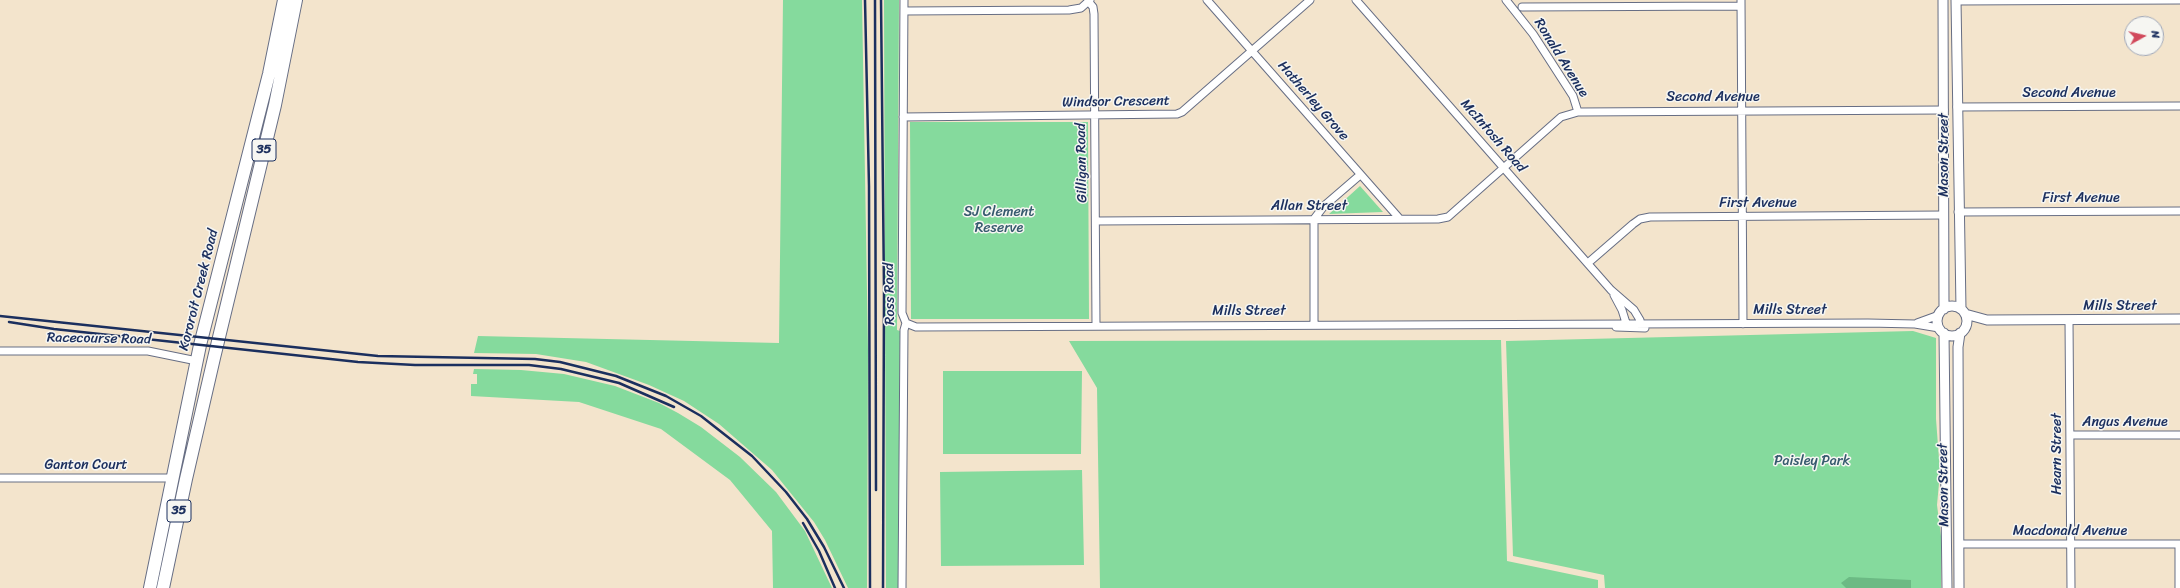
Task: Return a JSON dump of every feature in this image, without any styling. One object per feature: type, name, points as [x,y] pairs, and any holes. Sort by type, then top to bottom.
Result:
[{"type":"main road","name":"Kororoit Creek Road","points":[[150,588],[172,478],[215,281],[269,74],[284,0]]},
{"type":"main road","name":"35","points":[[163,588],[186,479],[235,266],[275,105],[296,0]]},
{"type":"main road","points":[[220,262],[235,266]]},
{"type":"main road","points":[[215,281],[231,285]]},
{"type":"main road","points":[[172,478],[186,479]]},
{"type":"main road","points":[[159,541],[172,543]]},
{"type":"street","name":"Ross Road","points":[[902,588],[904,330],[906,322],[902,313],[904,0]]},
{"type":"street","name":"Hatherley Grove","points":[[1207,0],[1399,218]]},
{"type":"street","name":"Windsor Crescent","points":[[904,117],[1173,114],[1182,112],[1310,0]]},
{"type":"street","name":"McIntosh Road","points":[[1356,0],[1611,290],[1634,310],[1641,326]]},
{"type":"street","name":"Ronald Avenue","points":[[1506,0],[1520,7],[1573,96],[1578,112]]},
{"type":"street","name":"Mason Street","points":[[1941,312],[1944,215],[1943,0]]},
{"type":"street","points":[[1956,0],[2180,0]]},
{"type":"street","name":"Mason Street","points":[[1956,0],[1958,212],[1963,312]]},
{"type":"street","points":[[904,11],[1069,10],[1081,8],[1089,1]]},
{"type":"street","name":"Gilligan Road","points":[[1089,1],[1093,7],[1094,14],[1096,326]]},
{"type":"street","points":[[1520,7],[1740,3],[1744,324]]},
{"type":"street","name":"Second Avenue","points":[[1958,107],[2180,106]]},
{"type":"street","points":[[1944,110],[1958,107]]},
{"type":"street","name":"Second Avenue","points":[[1504,168],[1561,117],[1569,113],[1741,110],[1944,110]]},
{"type":"street","name":"Allan Street","points":[[1096,221],[1438,218],[1448,216],[1504,168]]},
{"type":"street","points":[[1314,325],[1314,219],[1324,206],[1360,175]]},
{"type":"street","name":"First Avenue","points":[[1958,212],[2180,211]]},
{"type":"street","name":"First Avenue","points":[[1588,263],[1640,219],[1650,217],[1944,215]]},
{"type":"street","name":"McIntosh Road","points":[[1611,290],[1622,310],[1627,326]]},
{"type":"street","points":[[1952,306],[1963,312],[1963,330],[1952,336],[1942,331],[1941,312],[1952,306]]},
{"type":"street","name":"Mills Street","points":[[1915,324],[1941,312]]},
{"type":"street","name":"Mills Street","points":[[1963,312],[1987,320],[2180,319]]},
{"type":"street","name":"Mills Street","points":[[1963,330],[1987,320]]},
{"type":"street","name":"Hearn Street","points":[[2069,320],[2071,588]]},
{"type":"street","name":"Mills Street","points":[[906,322],[916,327],[1915,324],[1942,331]]},
{"type":"street","name":"Mason Street","points":[[1959,588],[1957,488],[1958,348],[1963,330]]},
{"type":"street","name":"Mason Street","points":[[1942,331],[1947,588]]},
{"type":"street","name":"Racecourse Road","points":[[0,351],[148,351],[197,361]]},
{"type":"street","name":"Angus Avenue","points":[[2070,435],[2180,435]]},
{"type":"street","name":"Ganton Court","points":[[0,478],[172,478]]},
{"type":"street","points":[[1946,488],[1957,488]]},
{"type":"street","name":"Macdonald Avenue","points":[[1959,544],[2180,544]]},
{"type":"street","points":[[2179,588],[2180,544]]},
{"type":"green space","points":[[783,0],[862,0],[868,351],[867,588],[848,588],[825,540],[814,522],[772,470],[719,424],[684,401],[649,385],[586,362],[536,354],[474,353],[478,336],[779,343]]},
{"type":"green space","points":[[884,0],[899,0],[897,330],[900,331],[898,588],[886,588]]},
{"type":"green space","name":"SJ Clement Reserve","points":[[910,122],[1088,122],[1089,319],[911,319]]},
{"type":"green space","points":[[1360,186],[1383,212],[1329,214]]},
{"type":"green space","name":"Paisley Park","points":[[1913,331],[1936,338],[1936,419],[1940,472],[1937,505],[1941,536],[1941,588],[1605,588],[1604,575],[1513,556],[1506,341]]},
{"type":"green space","points":[[1501,340],[1507,561],[1598,580],[1598,588],[1100,588],[1097,388],[1069,341]]},
{"type":"green space","points":[[474,369],[521,370],[564,374],[615,386],[659,403],[701,427],[740,457],[776,492],[805,531],[832,588],[773,588],[772,531],[730,480],[661,429],[579,402],[471,396],[471,384],[477,384],[477,374],[473,374]]},
{"type":"green space","points":[[943,371],[1082,371],[1081,454],[943,454]]},
{"type":"green space","points":[[1082,470],[1084,565],[941,566],[940,472]]},
{"type":"green space","points":[[1849,577],[1911,580],[1911,588],[1846,588],[1841,583]]},
{"type":"railway","points":[[865,0],[869,186],[870,588]]},
{"type":"railway","points":[[875,0],[876,490]]},
{"type":"railway","points":[[881,0],[884,290],[883,588]]},
{"type":"railway","points":[[0,316],[378,356],[535,359],[560,362],[616,376],[666,396],[701,416],[752,456],[786,492],[807,519],[824,547],[844,588]]},
{"type":"railway","points":[[9,322],[54,329],[358,362],[415,365],[529,365],[561,369],[619,383],[674,407]]},
{"type":"railway","points":[[803,523],[819,551],[835,588]]}]
